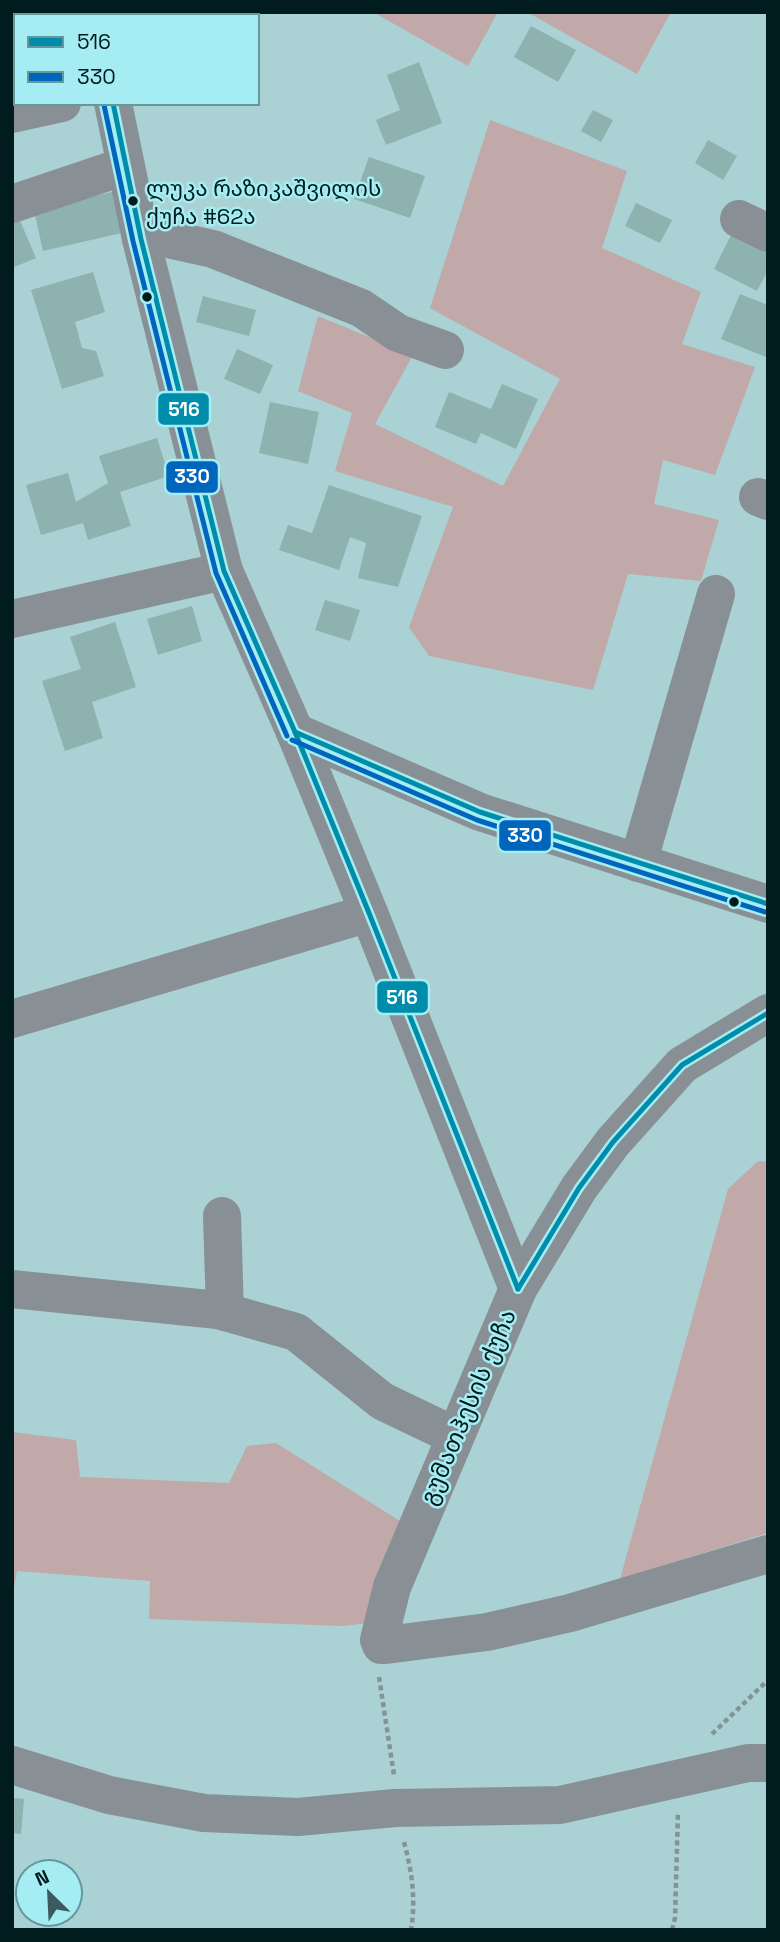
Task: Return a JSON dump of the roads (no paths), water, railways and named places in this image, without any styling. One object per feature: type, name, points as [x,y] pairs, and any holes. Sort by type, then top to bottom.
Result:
[{"type":"street","points":[[12,114],[53,105]]},
{"type":"street","points":[[113,105],[141,239],[224,571],[295,732],[518,1289]]},
{"type":"street","points":[[12,204],[125,166]]},
{"type":"street","points":[[141,239],[163,238],[213,249],[361,308],[398,333],[444,350]]},
{"type":"street","points":[[12,619],[224,571]]},
{"type":"street","points":[[638,863],[716,594]]},
{"type":"street","points":[[295,732],[480,812],[768,904]]},
{"type":"street","points":[[12,1019],[369,913]]},
{"type":"street","name":"გუმათჰესის ქუჩა","points":[[768,1013],[682,1065],[613,1142],[579,1188],[518,1289],[392,1587],[379,1640],[381,1645],[487,1632],[570,1613],[768,1554]]},
{"type":"street","points":[[222,1216],[225,1312]]},
{"type":"street","points":[[12,1289],[225,1312],[296,1332],[382,1401],[455,1436]]},
{"type":"street","points":[[12,1765],[109,1795],[190,1811],[298,1817],[395,1808],[560,1805],[748,1763],[768,1763]]},
{"type":"place","name":"ლუკა რაზიკაშვილის ქუჩა #62ა","points":[[133,201]]}]
